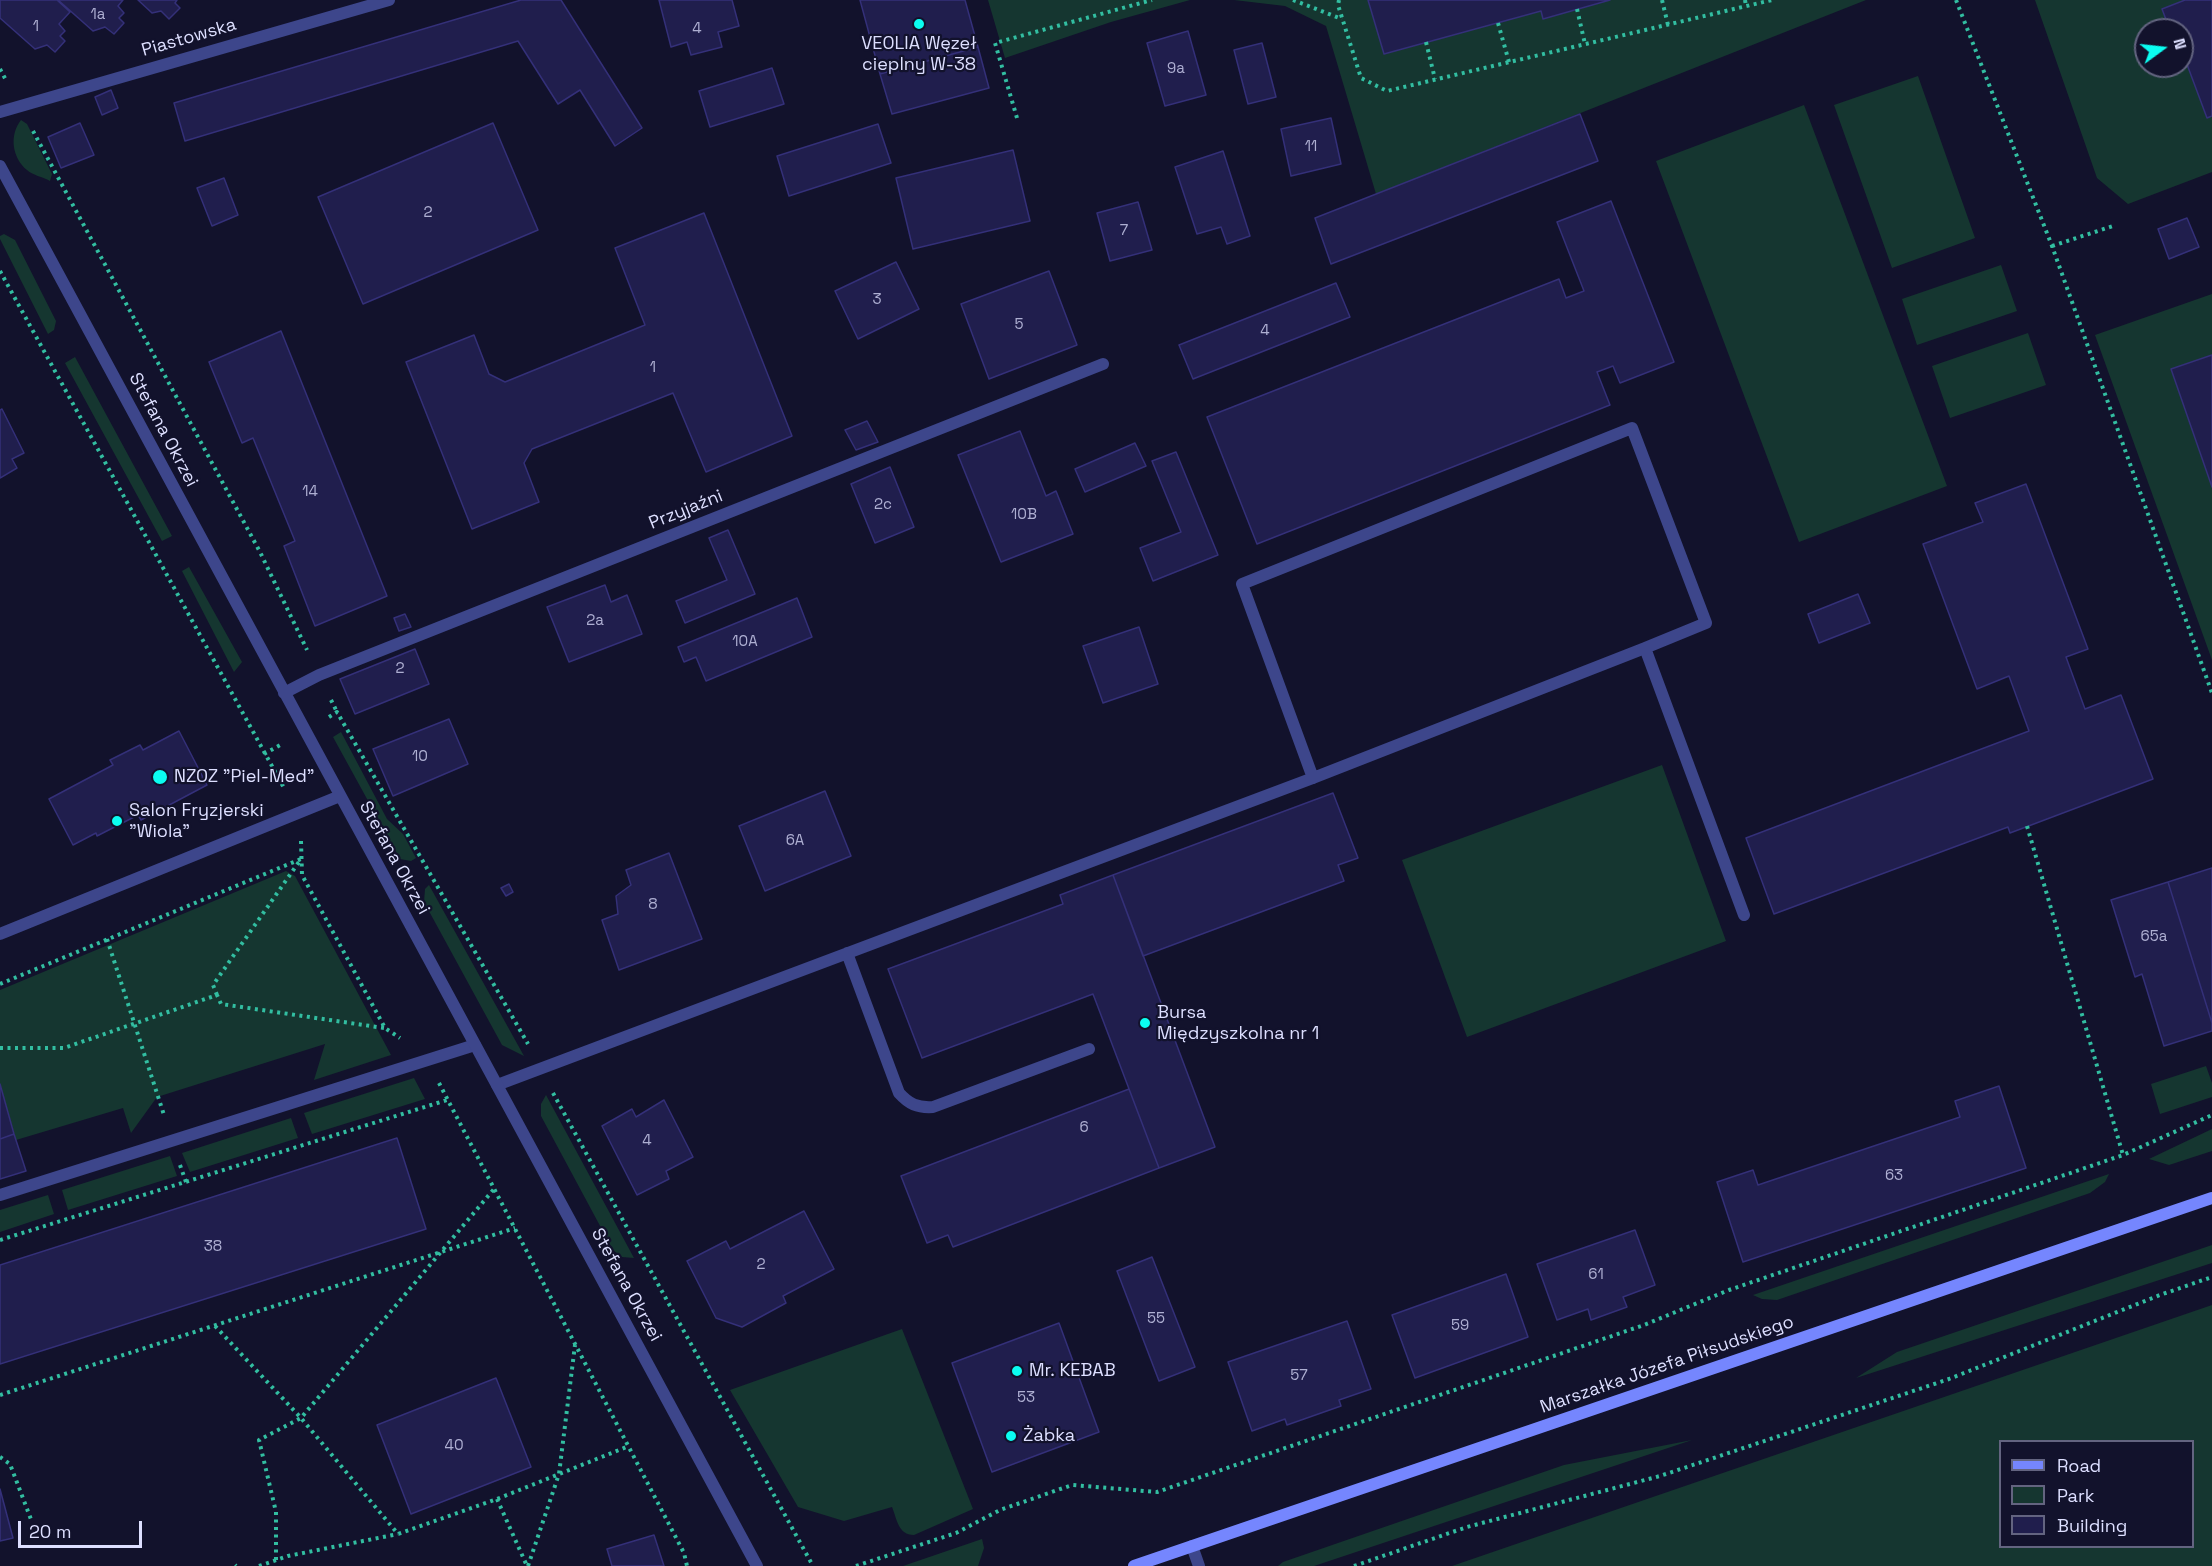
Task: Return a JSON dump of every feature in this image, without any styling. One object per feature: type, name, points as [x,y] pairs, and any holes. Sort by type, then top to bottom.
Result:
[{"type":"street","name":"Piastowska","points":[[0,112],[389,0]]},
{"type":"street","name":"Stefana Okrzei","points":[[0,166],[757,1566]]},
{"type":"street","name":"Przyjaźni","points":[[284,693],[319,675],[1103,364]]},
{"type":"street","points":[[497,1085],[1313,778],[1706,623],[1632,428],[1242,584],[1313,778]]},
{"type":"street","points":[[1645,648],[1744,915]]},
{"type":"street","points":[[0,934],[340,796]]},
{"type":"street","points":[[847,953],[898,1093],[914,1105],[933,1107],[1089,1049]]},
{"type":"street","points":[[0,1195],[475,1045]]},
{"type":"street","name":"Marszałka Józefa Piłsudskiego","points":[[1134,1566],[2212,1198]]},
{"type":"street","points":[[1192,1546],[1199,1566]]},
{"type":"path","points":[[1017,118],[995,43],[1152,0]]},
{"type":"path","points":[[1293,0],[1343,20]]},
{"type":"path","points":[[1339,0],[1361,78],[1387,91],[1772,0]]},
{"type":"path","points":[[1662,0],[1668,25]]},
{"type":"path","points":[[1745,0],[1746,6]]},
{"type":"path","points":[[1956,0],[2052,246],[2212,693]]},
{"type":"path","points":[[1578,9],[1585,44]]},
{"type":"path","points":[[1498,23],[1509,62]]},
{"type":"path","points":[[1426,42],[1435,79]]},
{"type":"path","points":[[0,69],[260,552],[337,712],[540,1068],[813,1566]]},
{"type":"path","points":[[2052,246],[2113,226]]},
{"type":"path","points":[[0,271],[285,791]]},
{"type":"path","points":[[322,721],[337,712]]},
{"type":"path","points":[[264,754],[283,743]]},
{"type":"path","points":[[2027,826],[2123,1155]]},
{"type":"path","points":[[0,984],[301,859]]},
{"type":"path","points":[[301,859],[213,985],[221,1004],[385,1028]]},
{"type":"path","points":[[301,859],[302,875],[385,1028],[402,1040]]},
{"type":"path","points":[[107,939],[186,1182]]},
{"type":"path","points":[[0,1048],[64,1048],[217,995]]},
{"type":"path","points":[[437,1079],[684,1553],[687,1566]]},
{"type":"path","points":[[0,1240],[447,1100]]},
{"type":"path","points":[[856,1566],[956,1533],[1000,1510],[1072,1485],[1157,1492],[1644,1325],[1729,1290],[2123,1155],[2212,1115]]},
{"type":"path","points":[[276,1560],[276,1512],[259,1440],[301,1418],[494,1189]]},
{"type":"path","points":[[0,1395],[515,1228]]},
{"type":"path","points":[[1354,1566],[1467,1527],[1660,1476],[1949,1379],[2160,1295],[2212,1277]]},
{"type":"path","points":[[215,1326],[301,1418],[398,1533]]},
{"type":"path","points":[[527,1566],[559,1474],[575,1344]]},
{"type":"path","points":[[259,1566],[276,1560],[398,1533],[497,1499],[628,1446]]},
{"type":"path","points":[[0,1457],[10,1464],[32,1522]]},
{"type":"path","points":[[497,1499],[527,1566]]},
{"type":"green space","points":[[988,0],[1190,0],[1111,22],[1005,58]]},
{"type":"green space","points":[[1234,0],[1866,0],[1376,194],[1326,26],[1285,6]]},
{"type":"green space","points":[[2035,0],[2212,0],[2212,172],[2128,204],[2097,178]]},
{"type":"green space","points":[[1918,76],[1975,238],[1892,268],[1834,105]]},
{"type":"green space","points":[[1804,105],[1947,486],[1799,542],[1656,161]]},
{"type":"green space","points":[[21,120],[27,124],[52,174],[50,181],[29,172],[15,153],[15,132]]},
{"type":"green space","points":[[4,234],[15,240],[56,321],[54,330],[48,334],[0,239],[0,236]]},
{"type":"green space","points":[[2001,265],[2017,311],[1917,345],[1902,299]]},
{"type":"green space","points":[[2212,294],[2212,660],[2095,335]]},
{"type":"green space","points":[[2028,333],[2046,385],[1950,418],[1932,366]]},
{"type":"green space","points":[[75,357],[172,536],[162,541],[65,363]]},
{"type":"green space","points":[[189,567],[242,662],[234,672],[182,571]]},
{"type":"green space","points":[[341,732],[387,819],[403,834],[416,858],[411,861],[400,859],[333,737]]},
{"type":"green space","points":[[1662,765],[1726,941],[1467,1037],[1402,860]]},
{"type":"green space","points":[[286,871],[295,876],[391,1055],[314,1080],[325,1044],[157,1097],[131,1133],[123,1108],[16,1140],[0,1084],[0,990]]},
{"type":"green space","points":[[429,885],[524,1056],[502,1045],[424,902],[425,889]]},
{"type":"green space","points":[[2206,1066],[2212,1083],[2212,1097],[2160,1114],[2151,1084]]},
{"type":"green space","points":[[414,1078],[425,1099],[312,1134],[304,1113]]},
{"type":"green space","points":[[546,1095],[634,1258],[622,1257],[613,1250],[541,1116],[541,1104]]},
{"type":"green space","points":[[291,1118],[298,1138],[190,1172],[182,1153]]},
{"type":"green space","points":[[2212,1129],[2212,1151],[2169,1165],[2149,1159]]},
{"type":"green space","points":[[170,1156],[177,1176],[68,1210],[62,1190]]},
{"type":"green space","points":[[2109,1174],[2105,1182],[2090,1193],[1777,1300],[1762,1299],[1753,1295]]},
{"type":"green space","points":[[48,1195],[54,1214],[0,1232],[0,1210]]},
{"type":"green space","points":[[2212,1245],[2212,1263],[1856,1378],[1897,1352]]},
{"type":"green space","points":[[2212,1305],[2212,1566],[1452,1566]]},
{"type":"green space","points":[[902,1329],[973,1509],[914,1535],[901,1529],[892,1507],[844,1521],[798,1507],[730,1390]]},
{"type":"green space","points":[[1692,1440],[1314,1566],[1278,1566],[1283,1562],[1564,1465]]},
{"type":"green space","points":[[982,1539],[984,1548],[978,1566],[903,1566]]},
{"type":"building","points":[[0,0],[57,0],[70,12],[59,24],[65,31],[60,36],[65,41],[55,52],[47,45],[35,49],[0,18]]},
{"type":"building","points":[[58,0],[123,0],[118,6],[124,13],[119,18],[124,23],[114,34],[105,27],[93,31]]},
{"type":"building","points":[[138,0],[177,0],[175,3],[180,8],[169,19],[161,11],[152,13]]},
{"type":"building","points":[[521,0],[561,0],[642,128],[615,146],[580,90],[558,104],[518,41],[185,141],[174,103]]},
{"type":"building","points":[[659,0],[732,0],[739,26],[718,32],[722,47],[691,55],[687,42],[671,47]]},
{"type":"building","name":"VEOLIA Węzeł cieplny W-38","points":[[860,0],[965,0],[978,47],[880,74]]},
{"type":"building","points":[[1368,0],[1610,0],[1543,19],[1541,11],[1384,54]]},
{"type":"building","points":[[2185,0],[2212,0],[2212,116],[2207,118],[2192,78],[2194,78],[2194,18],[2165,18],[2162,9]]},
{"type":"building","points":[[1188,31],[1206,95],[1165,106],[1147,43]]},
{"type":"building","points":[[1262,43],[1276,97],[1248,104],[1234,50]]},
{"type":"building","points":[[978,47],[989,88],[892,114],[880,74]]},
{"type":"building","points":[[772,68],[784,104],[710,127],[699,91]]},
{"type":"building","points":[[111,90],[118,108],[102,115],[95,97]]},
{"type":"building","points":[[1580,114],[1598,161],[1331,264],[1315,218]]},
{"type":"building","points":[[1331,118],[1341,164],[1291,176],[1281,129]]},
{"type":"building","points":[[80,123],[94,155],[61,168],[48,137]]},
{"type":"building","points":[[493,123],[538,230],[363,304],[318,197]]},
{"type":"building","points":[[878,124],[891,163],[789,196],[777,156]]},
{"type":"building","points":[[1013,150],[1030,221],[913,249],[896,178]]},
{"type":"building","points":[[1223,151],[1250,236],[1227,244],[1221,227],[1197,234],[1175,167]]},
{"type":"building","points":[[224,178],[238,215],[212,226],[197,188]]},
{"type":"building","points":[[1611,201],[1674,362],[1620,383],[1613,366],[1597,372],[1610,405],[1257,544],[1207,417],[1559,279],[1566,298],[1584,291],[1557,222]]},
{"type":"building","points":[[1138,202],[1152,250],[1110,261],[1097,213]]},
{"type":"building","points":[[704,213],[792,436],[706,472],[673,393],[532,449],[524,463],[539,502],[472,529],[406,362],[474,335],[489,374],[505,382],[645,325],[615,248]]},
{"type":"building","points":[[2187,218],[2199,247],[2169,259],[2158,229]]},
{"type":"building","points":[[896,262],[919,309],[858,339],[835,291]]},
{"type":"building","points":[[1049,271],[1077,345],[989,379],[961,304]]},
{"type":"building","points":[[1336,283],[1350,317],[1193,379],[1179,345]]},
{"type":"building","points":[[281,331],[387,596],[315,626],[284,546],[295,541],[253,438],[242,443],[209,362]]},
{"type":"building","points":[[2212,355],[2212,487],[2171,369]]},
{"type":"building","points":[[2,409],[24,453],[12,459],[17,468],[0,478],[0,410]]},
{"type":"building","points":[[867,421],[878,442],[856,450],[845,430]]},
{"type":"building","points":[[1020,431],[1046,496],[1056,491],[1073,534],[1001,562],[958,455]]},
{"type":"building","points":[[1135,443],[1146,466],[1085,492],[1075,469]]},
{"type":"building","points":[[1176,452],[1218,555],[1153,581],[1140,548],[1181,532],[1152,461]]},
{"type":"building","points":[[890,467],[914,527],[875,543],[851,484]]},
{"type":"building","points":[[2026,484],[2088,649],[2066,657],[2085,709],[2121,695],[2153,779],[2010,833],[2008,827],[1774,914],[1746,838],[2029,731],[2009,676],[1977,689],[1923,544],[1983,522],[1975,503]]},
{"type":"building","points":[[728,530],[755,594],[685,623],[676,601],[727,580],[709,538]]},
{"type":"building","points":[[605,585],[611,602],[627,595],[642,634],[569,662],[547,607]]},
{"type":"building","points":[[1858,594],[1870,623],[1819,643],[1808,614]]},
{"type":"building","points":[[797,598],[812,637],[706,681],[696,657],[684,662],[678,647]]},
{"type":"building","points":[[405,614],[411,627],[399,631],[394,618]]},
{"type":"building","points":[[1139,627],[1158,684],[1103,703],[1083,646]]},
{"type":"building","points":[[415,649],[429,684],[355,714],[340,679]]},
{"type":"building","points":[[449,719],[468,764],[393,796],[373,749]]},
{"type":"building","points":[[179,731],[207,785],[141,820],[138,815],[97,836],[96,833],[73,845],[49,799],[113,765],[110,760],[140,745],[143,750]]},
{"type":"building","points":[[825,791],[851,856],[765,891],[739,826]]},
{"type":"building","points":[[1333,793],[1358,858],[1338,865],[1344,881],[1143,956],[1113,875]]},
{"type":"building","points":[[669,853],[702,939],[619,970],[602,920],[618,914],[616,896],[631,885],[626,870]]},
{"type":"building","points":[[2212,868],[2212,1023],[2168,882]]},
{"type":"building","points":[[1113,875],[1215,1147],[1159,1168],[1093,994],[922,1058],[888,969],[1063,904],[1060,895]]},
{"type":"building","points":[[2168,882],[2212,1023],[2212,1031],[2164,1046],[2142,974],[2135,977],[2111,900]]},
{"type":"building","points":[[509,884],[513,892],[506,896],[501,888]]},
{"type":"building","points":[[0,1084],[14,1134],[0,1139]]},
{"type":"building","points":[[1999,1086],[2026,1168],[1743,1262],[1717,1182],[1753,1170],[1758,1185],[1960,1117],[1955,1101]]},
{"type":"building","points":[[1129,1089],[1159,1168],[953,1247],[948,1235],[927,1243],[901,1176]]},
{"type":"building","points":[[664,1100],[693,1157],[666,1171],[669,1179],[637,1195],[602,1126],[632,1109],[636,1117]]},
{"type":"building","points":[[14,1134],[26,1171],[0,1179],[0,1139]]},
{"type":"building","points":[[397,1138],[426,1229],[0,1364],[0,1265]]},
{"type":"building","points":[[804,1211],[834,1269],[783,1296],[786,1303],[742,1327],[716,1318],[687,1261],[726,1241],[730,1249]]},
{"type":"building","points":[[1635,1230],[1655,1285],[1623,1297],[1627,1307],[1591,1320],[1588,1309],[1557,1320],[1537,1264]]},
{"type":"building","points":[[1152,1257],[1195,1367],[1159,1381],[1117,1271]]},
{"type":"building","points":[[1506,1274],[1528,1337],[1415,1378],[1392,1315]]},
{"type":"building","points":[[1347,1321],[1371,1389],[1339,1400],[1341,1406],[1287,1425],[1285,1419],[1252,1431],[1228,1362]]},
{"type":"building","points":[[1059,1323],[1099,1432],[992,1472],[952,1363]]},
{"type":"building","points":[[496,1378],[531,1467],[411,1514],[377,1425]]},
{"type":"building","points":[[0,1489],[13,1538],[0,1541]]},
{"type":"building","points":[[654,1535],[664,1566],[612,1566],[607,1549]]},
{"type":"place","name":"VEOLIA Węzeł cieplny W-38","points":[[919,24]]},
{"type":"place","name":"NZOZ \"Piel-Med\"","points":[[160,777]]},
{"type":"place","name":"Salon Fryzjerski \"Wiola\"","points":[[117,821]]},
{"type":"place","name":"Bursa Międzyszkolna nr 1","points":[[1145,1023]]},
{"type":"place","name":"Mr. KEBAB","points":[[1017,1371]]},
{"type":"place","name":"Żabka","points":[[1011,1436]]}]
